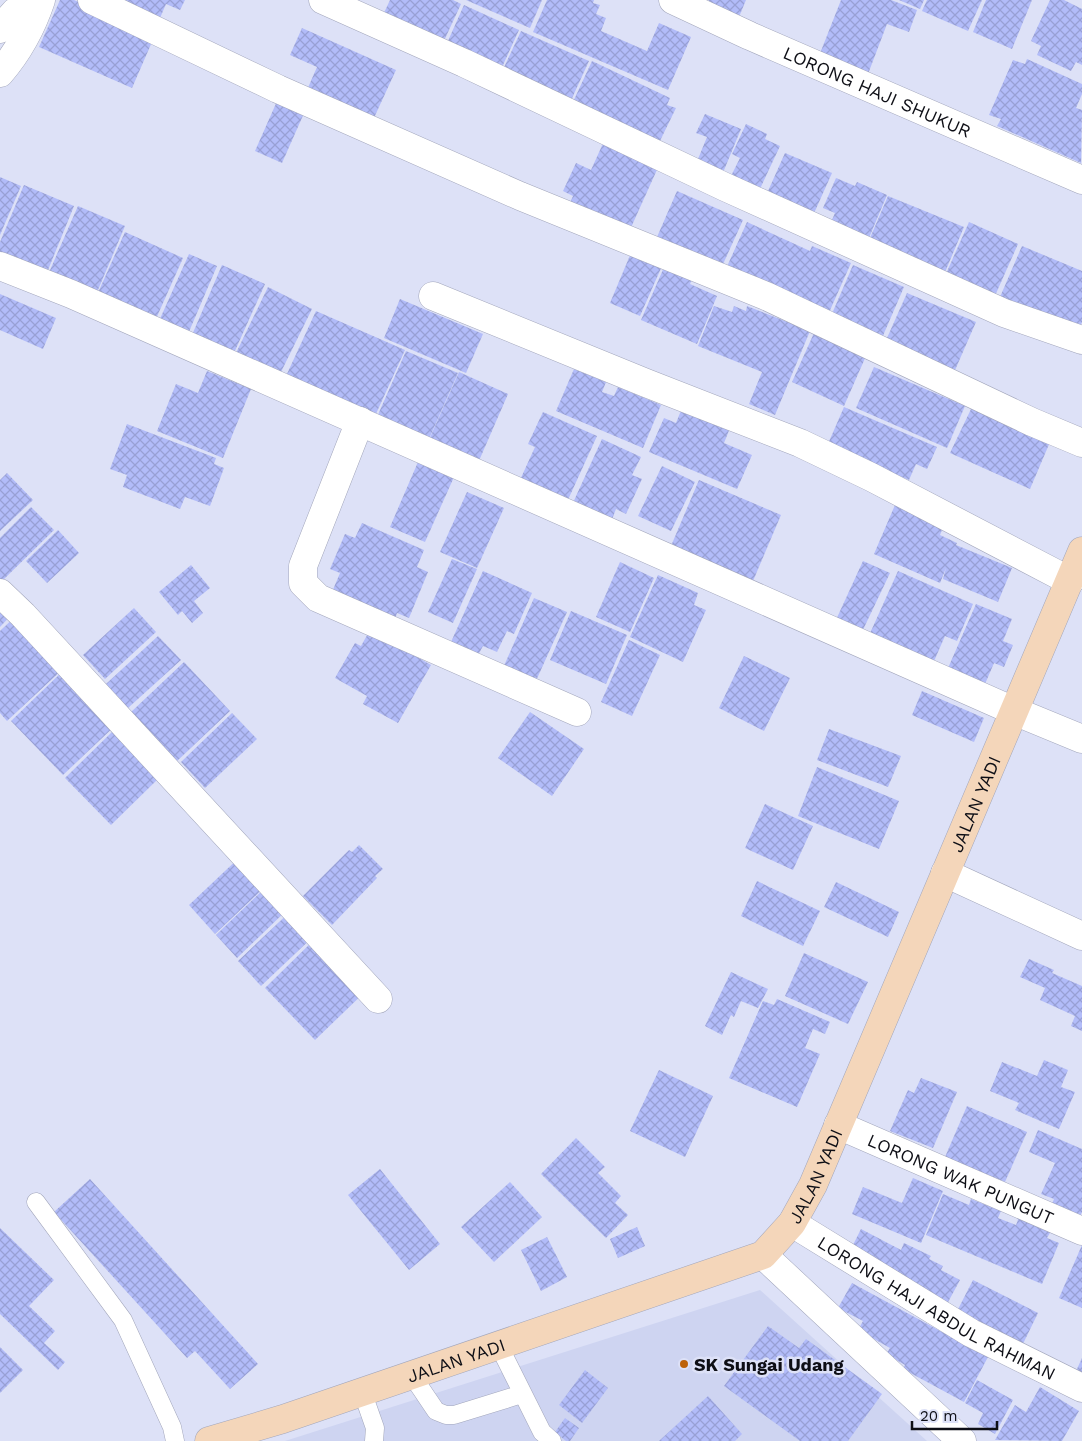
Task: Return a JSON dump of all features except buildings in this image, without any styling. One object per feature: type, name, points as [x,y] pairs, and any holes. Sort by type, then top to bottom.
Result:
[{"type":"street","points":[[0,29],[15,12],[32,0]]},
{"type":"street","points":[[0,73],[10,62],[33,24],[41,0]]},
{"type":"street","points":[[92,0],[278,89],[511,192],[766,296],[1032,422],[1082,443]]},
{"type":"street","points":[[322,0],[464,63],[734,191],[1004,313],[1082,340]]},
{"type":"street","name":"LORONG HAJI SHUKUR","points":[[673,0],[750,36],[1082,180]]},
{"type":"street","points":[[0,266],[71,294],[1014,711],[1082,739]]},
{"type":"street","points":[[433,296],[646,384],[800,443],[871,477],[1070,581]]},
{"type":"street","points":[[360,421],[303,566],[303,583],[318,598],[578,712]]},
{"type":"street","name":"JALAN YADI","points":[[209,1441],[252,1436],[362,1391],[764,1254],[792,1222],[813,1185],[1082,551]]},
{"type":"street","points":[[0,593],[23,615],[378,998]]},
{"type":"street","points":[[945,873],[1082,936]]},
{"type":"street","name":"LORONG WAK PUNGUT","points":[[838,1125],[1082,1231]]},
{"type":"street","name":"LORONG HAJI ABDUL RAHMAN","points":[[792,1222],[971,1333],[1082,1388]]},
{"type":"street","points":[[764,1254],[962,1441]]},
{"type":"lane","points":[[36,1202],[124,1320],[172,1427],[175,1441]]},
{"type":"lane","points":[[498,1344],[542,1432],[552,1441]]},
{"type":"lane","points":[[410,1374],[436,1411],[446,1415],[454,1415],[522,1394]]},
{"type":"lane","points":[[362,1391],[375,1428],[374,1441]]},
{"type":"shaded area","name":"SK Sungai Udang","points":[[760,1290],[927,1441],[285,1441]]},
{"type":"place","name":"SK Sungai Udang","points":[[684,1364]]}]
